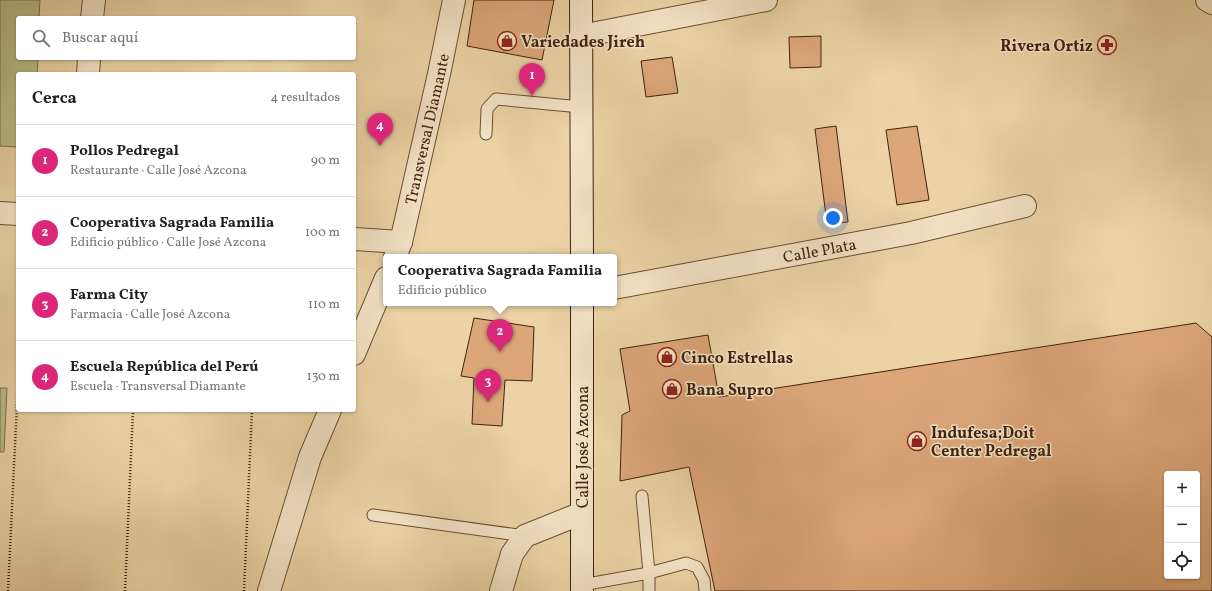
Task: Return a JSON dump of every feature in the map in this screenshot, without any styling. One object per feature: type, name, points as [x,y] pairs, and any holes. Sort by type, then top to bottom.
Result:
[{"type":"street","points":[[92,16],[94,0]]},
{"type":"street","name":"Transversal Diamante","points":[[398,250],[439,74],[454,0]]},
{"type":"street","points":[[581,0],[582,254]]},
{"type":"street","points":[[581,36],[766,0]]},
{"type":"street","points":[[1207,0],[1212,3]]},
{"type":"street","points":[[88,72],[89,60]]},
{"type":"street","name":"Calle Plata","points":[[617,287],[912,233],[1025,206]]},
{"type":"street","points":[[0,213],[16,214]]},
{"type":"street","points":[[356,240],[398,250]]},
{"type":"street","points":[[356,349],[383,285]]},
{"type":"street","name":"Calle José Azcona","points":[[582,306],[582,588]]},
{"type":"street","points":[[269,591],[310,457],[329,412]]},
{"type":"street","points":[[501,591],[512,554],[525,536],[582,513]]},
{"type":"lane","points":[[486,134],[487,109],[496,98],[581,107]]},
{"type":"lane","points":[[642,496],[649,573],[649,591]]},
{"type":"lane","points":[[373,516],[525,536]]},
{"type":"lane","points":[[582,588],[686,563],[697,567],[704,580],[705,591]]},
{"type":"path","points":[[8,591],[17,412]]},
{"type":"path","points":[[125,591],[133,412]]},
{"type":"path","points":[[244,591],[252,412]]},
{"type":"green space","points":[[0,0],[40,0],[39,16],[16,16],[16,60],[38,60],[37,72],[16,72],[16,147],[0,146]]},
{"type":"green space","points":[[0,388],[7,388],[4,452],[0,452]]},
{"type":"building","points":[[474,0],[554,0],[542,60],[467,46]]},
{"type":"building","points":[[821,36],[821,67],[790,68],[789,37]]},
{"type":"building","points":[[672,57],[678,93],[646,97],[641,61]]},
{"type":"building","points":[[836,126],[848,222],[827,224],[815,129]]},
{"type":"building","points":[[917,126],[929,200],[897,205],[886,130]]},
{"type":"building","points":[[474,318],[534,327],[532,381],[505,380],[502,426],[472,424],[474,378],[461,376]]},
{"type":"building","name":"Indufesa;Doit Center Pedregal","points":[[1196,323],[1212,337],[1212,591],[715,591],[689,467],[620,481],[622,415],[630,411],[620,349],[708,335],[719,397]]},
{"type":"place","name":"Variedades Jireh","points":[[507,41]]},
{"type":"place","name":"Rivera Ortiz","points":[[1107,45]]},
{"type":"place","name":"Pollos Pedregal","points":[[532,96]]},
{"type":"place","name":"Escuela República del Perú","points":[[380,146]]},
{"type":"place","name":"Cooperativa Sagrada Familia","points":[[500,352]]},
{"type":"place","name":"Cinco Estrellas","points":[[667,357]]},
{"type":"place","name":"Bana Supro","points":[[672,389]]},
{"type":"place","name":"Farma City","points":[[488,402]]},
{"type":"place","name":"Indufesa;Doit Center Pedregal","points":[[917,441]]}]
